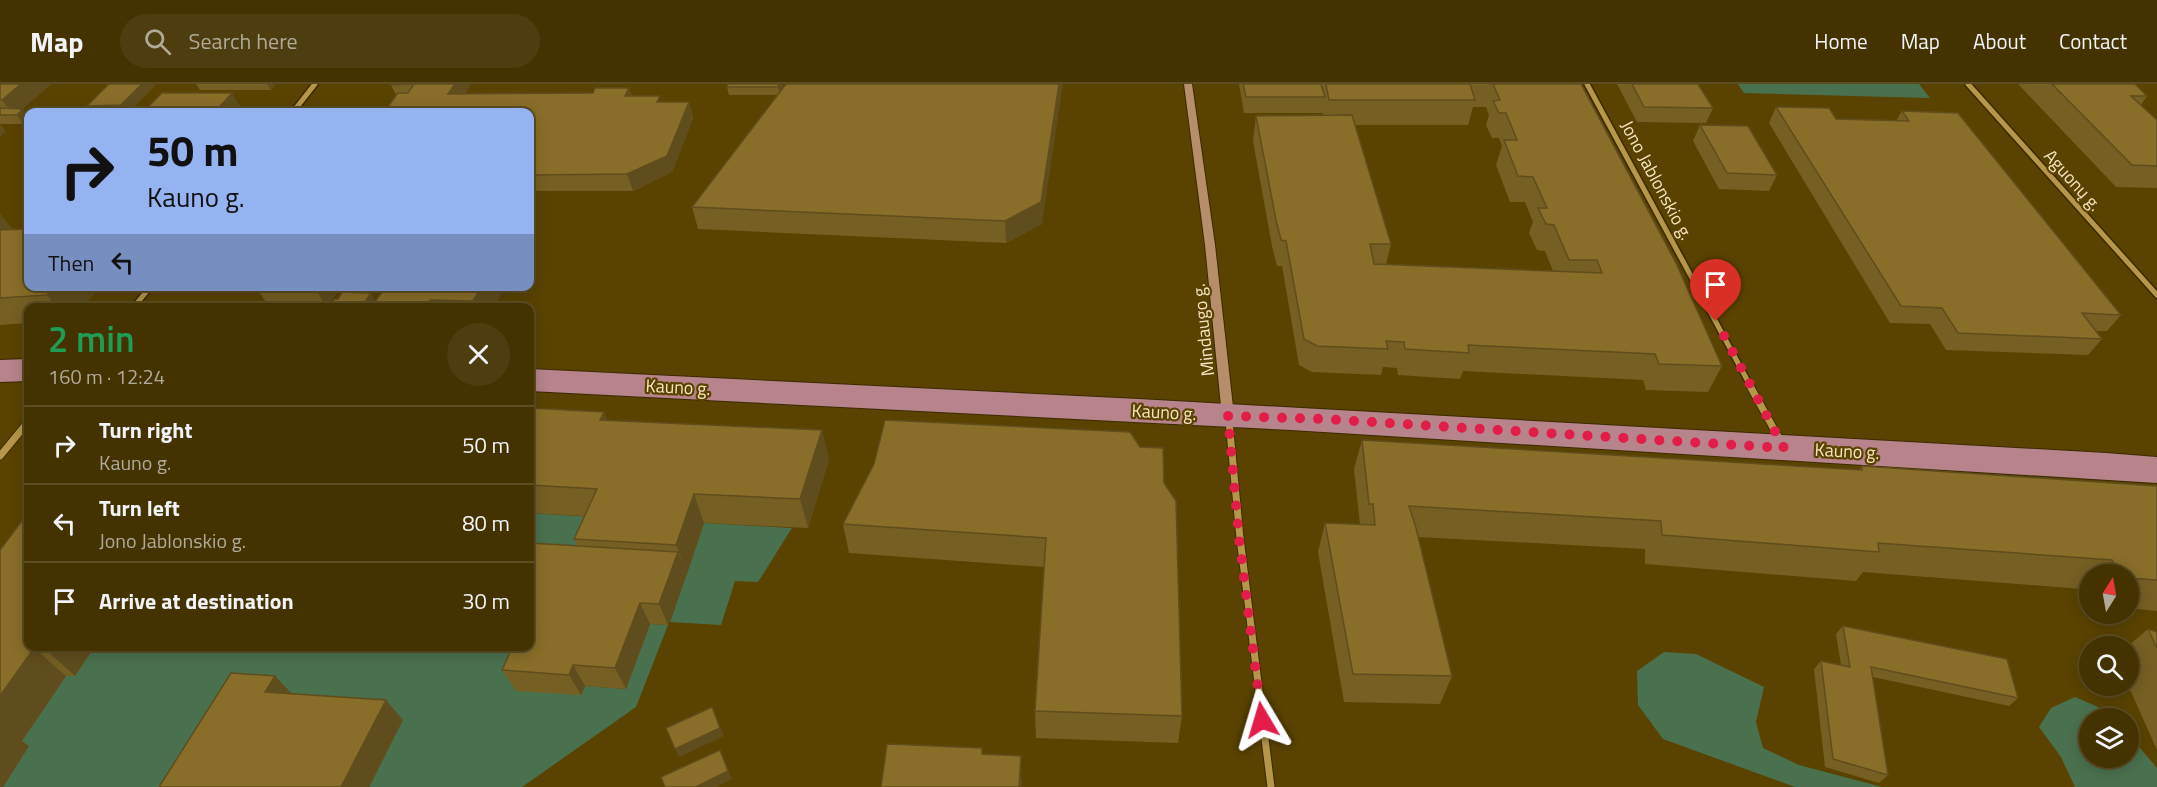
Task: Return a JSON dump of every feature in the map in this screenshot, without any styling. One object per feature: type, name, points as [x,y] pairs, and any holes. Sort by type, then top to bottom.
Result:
[{"type":"main road","name":"Mindaugo g.","points":[[1188,84],[1210,245],[1228,416]]},
{"type":"main road","points":[[0,371],[24,370]]},
{"type":"main road","name":"Kauno g.","points":[[534,380],[1323,419],[1784,448],[2059,461],[2157,470]]},
{"type":"street","points":[[296,108],[315,84]]},
{"type":"street","name":"Jono Jablonskio g.","points":[[1587,84],[1784,448]]},
{"type":"street","name":"Aguonų g.","points":[[1968,84],[2157,295]]},
{"type":"street","points":[[137,303],[147,291]]},
{"type":"street","name":"Mindaugo g.","points":[[1228,416],[1239,538],[1271,787]]},
{"type":"street","points":[[0,456],[24,427]]},
{"type":"green space","points":[[1738,84],[1919,84],[1930,98],[1744,93]]},
{"type":"green space","points":[[534,513],[610,518],[589,568],[534,564]]},
{"type":"green space","points":[[704,523],[792,528],[758,582],[735,581],[721,625],[670,622]]},
{"type":"green space","points":[[650,624],[668,625],[636,707],[522,787],[369,787],[402,721],[194,787],[3,787],[18,746],[66,676],[91,651],[530,651],[581,695],[585,686],[626,689]]},
{"type":"green space","points":[[1664,652],[1696,654],[1764,687],[1756,722],[1763,748],[1799,765],[1882,787],[1795,787],[1663,739],[1638,705],[1637,671]]},
{"type":"green space","points":[[2075,697],[2101,708],[2079,708],[2079,768],[2139,768],[2139,747],[2157,768],[2157,787],[2075,787],[2061,757],[2039,727],[2051,708]]},
{"type":"building","points":[[0,84],[21,84],[0,100]]},
{"type":"building","points":[[109,84],[142,84],[121,105],[87,106]]},
{"type":"building","points":[[414,84],[455,84],[448,94],[593,93],[595,88],[629,88],[625,96],[660,96],[657,102],[689,102],[667,156],[627,174],[534,175],[534,108],[387,108],[398,93],[408,93]]},
{"type":"building","points":[[728,84],[779,84],[778,87],[727,87]]},
{"type":"building","points":[[786,84],[1059,84],[1041,202],[1005,221],[692,207]]},
{"type":"building","points":[[1243,84],[1321,84],[1325,97],[1246,97]]},
{"type":"building","points":[[1326,84],[1470,84],[1475,100],[1329,100]]},
{"type":"building","points":[[1493,84],[1581,84],[1676,263],[1722,366],[1659,364],[1655,354],[1468,345],[1469,353],[1405,349],[1404,342],[1386,341],[1388,349],[1317,346],[1304,339],[1286,241],[1281,240],[1276,220],[1256,116],[1352,115],[1391,244],[1370,244],[1374,264],[1602,273],[1597,260],[1569,260],[1554,225],[1546,224],[1538,208],[1547,208],[1533,177],[1518,176],[1504,140],[1517,140],[1506,113],[1499,113],[1493,101],[1500,100]]},
{"type":"building","points":[[1632,84],[1698,84],[1713,108],[1644,107]]},
{"type":"building","points":[[2052,84],[2135,84],[2147,96],[2131,96],[2157,120],[2157,166],[2132,165]]},
{"type":"building","points":[[162,93],[232,93],[219,108],[147,108]]},
{"type":"building","points":[[1776,107],[1829,108],[1836,119],[1909,121],[1902,111],[1958,113],[2121,315],[2082,313],[2102,339],[1958,333],[1942,308],[1901,306]]},
{"type":"building","points":[[0,108],[23,109],[17,115],[0,115]]},
{"type":"building","points":[[1700,125],[1748,126],[1777,175],[1727,173]]},
{"type":"building","points":[[24,229],[24,291],[51,291],[47,295],[0,298],[0,230]]},
{"type":"building","points":[[383,291],[479,291],[473,301],[375,302]]},
{"type":"building","points":[[342,292],[371,293],[364,303],[331,303],[334,299],[338,299]]},
{"type":"building","points":[[534,408],[604,412],[600,420],[822,430],[800,499],[694,494],[676,545],[574,539],[597,489],[534,485]]},
{"type":"building","points":[[885,420],[1130,432],[1140,447],[1163,448],[1164,483],[1176,501],[1182,716],[1035,711],[1046,538],[843,524],[874,464]]},
{"type":"building","points":[[1362,440],[1862,470],[1862,466],[2157,486],[2157,580],[2139,579],[2139,564],[2115,564],[2112,560],[1878,543],[1879,552],[1662,535],[1661,521],[1409,506],[1452,676],[1353,674],[1325,523],[1375,525],[1373,504],[1369,504]]},
{"type":"building","points":[[24,518],[24,651],[32,651],[0,696],[0,550]]},
{"type":"building","points":[[534,543],[678,552],[659,604],[640,603],[615,668],[573,665],[569,675],[502,670],[511,651],[534,651]]},
{"type":"building","points":[[1843,626],[2007,659],[2018,698],[1871,667],[1888,775],[1833,759],[1821,661],[1850,667]]},
{"type":"building","points":[[2148,629],[2157,632],[2157,648]]},
{"type":"building","points":[[231,673],[275,676],[265,692],[386,700],[341,787],[159,787]]},
{"type":"building","points":[[712,707],[720,728],[675,749],[666,728]]},
{"type":"building","points":[[887,744],[982,748],[982,754],[1021,756],[1019,787],[881,787]]},
{"type":"building","points":[[720,750],[728,771],[696,787],[665,787],[661,777]]},
{"type":"route","points":[[1262,720],[1239,538],[1228,416],[1323,419],[1784,448],[1716,321]]}]
